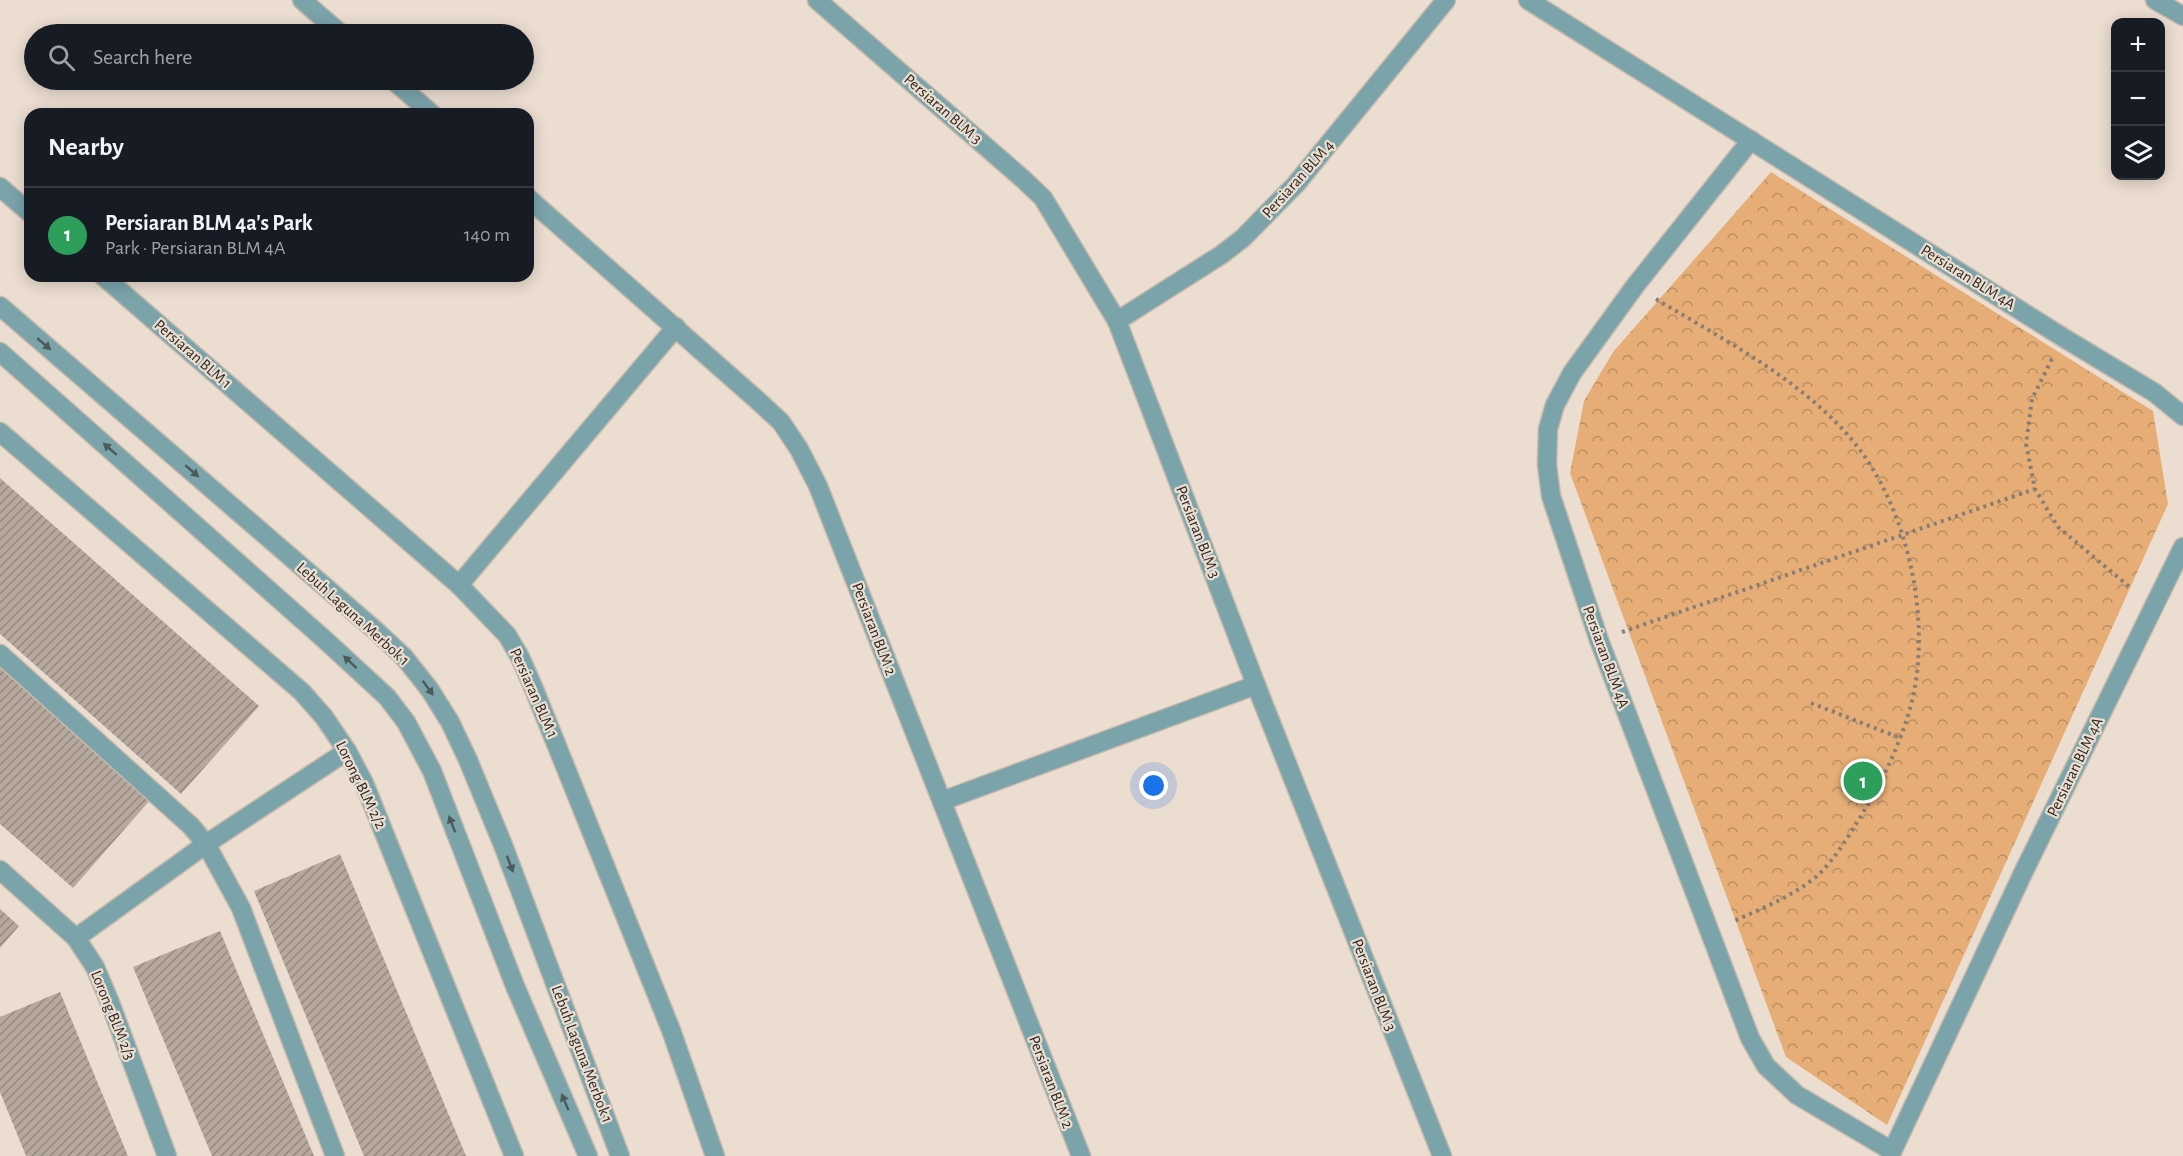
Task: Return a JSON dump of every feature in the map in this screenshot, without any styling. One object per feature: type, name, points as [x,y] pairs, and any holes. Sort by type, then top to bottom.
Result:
[{"type":"street","points":[[302,0],[330,24]]},
{"type":"street","name":"Persiaran BLM 3","points":[[817,0],[1043,198],[1117,321],[1256,684],[1442,1156]]},
{"type":"street","name":"Persiaran BLM 4","points":[[1117,321],[1221,255],[1242,238],[1303,175],[1446,0]]},
{"type":"street","name":"Persiaran BLM 4A","points":[[1528,0],[2155,393],[2183,416]]},
{"type":"street","points":[[2155,0],[2183,16]]},
{"type":"street","points":[[404,90],[425,108]]},
{"type":"street","name":"Persiaran BLM 4A","points":[[1751,140],[1635,286],[1572,373],[1555,405],[1548,429],[1547,465],[1551,496],[1599,640],[1750,1038],[1766,1066],[1797,1095],[1891,1154],[2024,871],[2183,547]]},
{"type":"street","points":[[0,187],[24,208]]},
{"type":"street","name":"Persiaran BLM 2","points":[[534,203],[781,422],[800,449],[818,486],[1081,1156]]},
{"type":"street","name":"Persiaran BLM 1","points":[[110,282],[459,585],[507,635],[520,657],[671,1030],[715,1156]]},
{"type":"street","name":"Lebuh Laguna Merbok 1","points":[[0,306],[375,630],[404,657],[430,690],[450,722],[468,760],[503,845],[620,1156]]},
{"type":"street","points":[[459,585],[676,327]]},
{"type":"street","name":"Lebuh Laguna Merbok 1","points":[[0,352],[324,639],[387,697],[406,722],[432,771],[515,986],[588,1156]]},
{"type":"street","name":"Lorong BLM 2/2","points":[[0,432],[302,692],[324,717],[347,750],[379,818],[514,1156]]},
{"type":"street","points":[[0,654],[191,826],[206,844],[241,908],[335,1156]]},
{"type":"street","points":[[942,801],[1256,684]]},
{"type":"street","points":[[76,938],[206,844],[347,750]]},
{"type":"street","name":"Lorong BLM 2/3","points":[[0,870],[76,938],[95,967],[166,1156]]},
{"type":"path","points":[[1635,286],[1806,394],[1848,435],[1887,491],[1903,534],[1913,575],[1919,630],[1918,664],[1900,738],[1879,784],[1849,836],[1818,875],[1783,899],[1709,933]]},
{"type":"path","points":[[2064,338],[2032,399],[2026,444],[2036,489],[2058,528],[2154,606]]},
{"type":"path","points":[[1599,640],[2036,489]]},
{"type":"path","points":[[1811,703],[1900,738]]},
{"type":"green space","points":[[1771,172],[2153,411],[2168,504],[1887,1125],[1786,1057],[1570,473],[1584,401],[1613,352]]},
{"type":"building","points":[[0,478],[259,706],[181,794],[0,634]]},
{"type":"building","points":[[0,665],[151,799],[73,888],[0,824]]},
{"type":"building","points":[[340,854],[466,1156],[364,1156],[254,891]]},
{"type":"building","points":[[0,909],[19,926],[0,948]]},
{"type":"building","points":[[220,931],[314,1156],[212,1156],[133,967]]},
{"type":"building","points":[[60,992],[128,1156],[26,1156],[0,1092],[0,1017]]},
{"type":"place","name":"Persiaran BLM 4a's Park","points":[[1863,781]]}]
